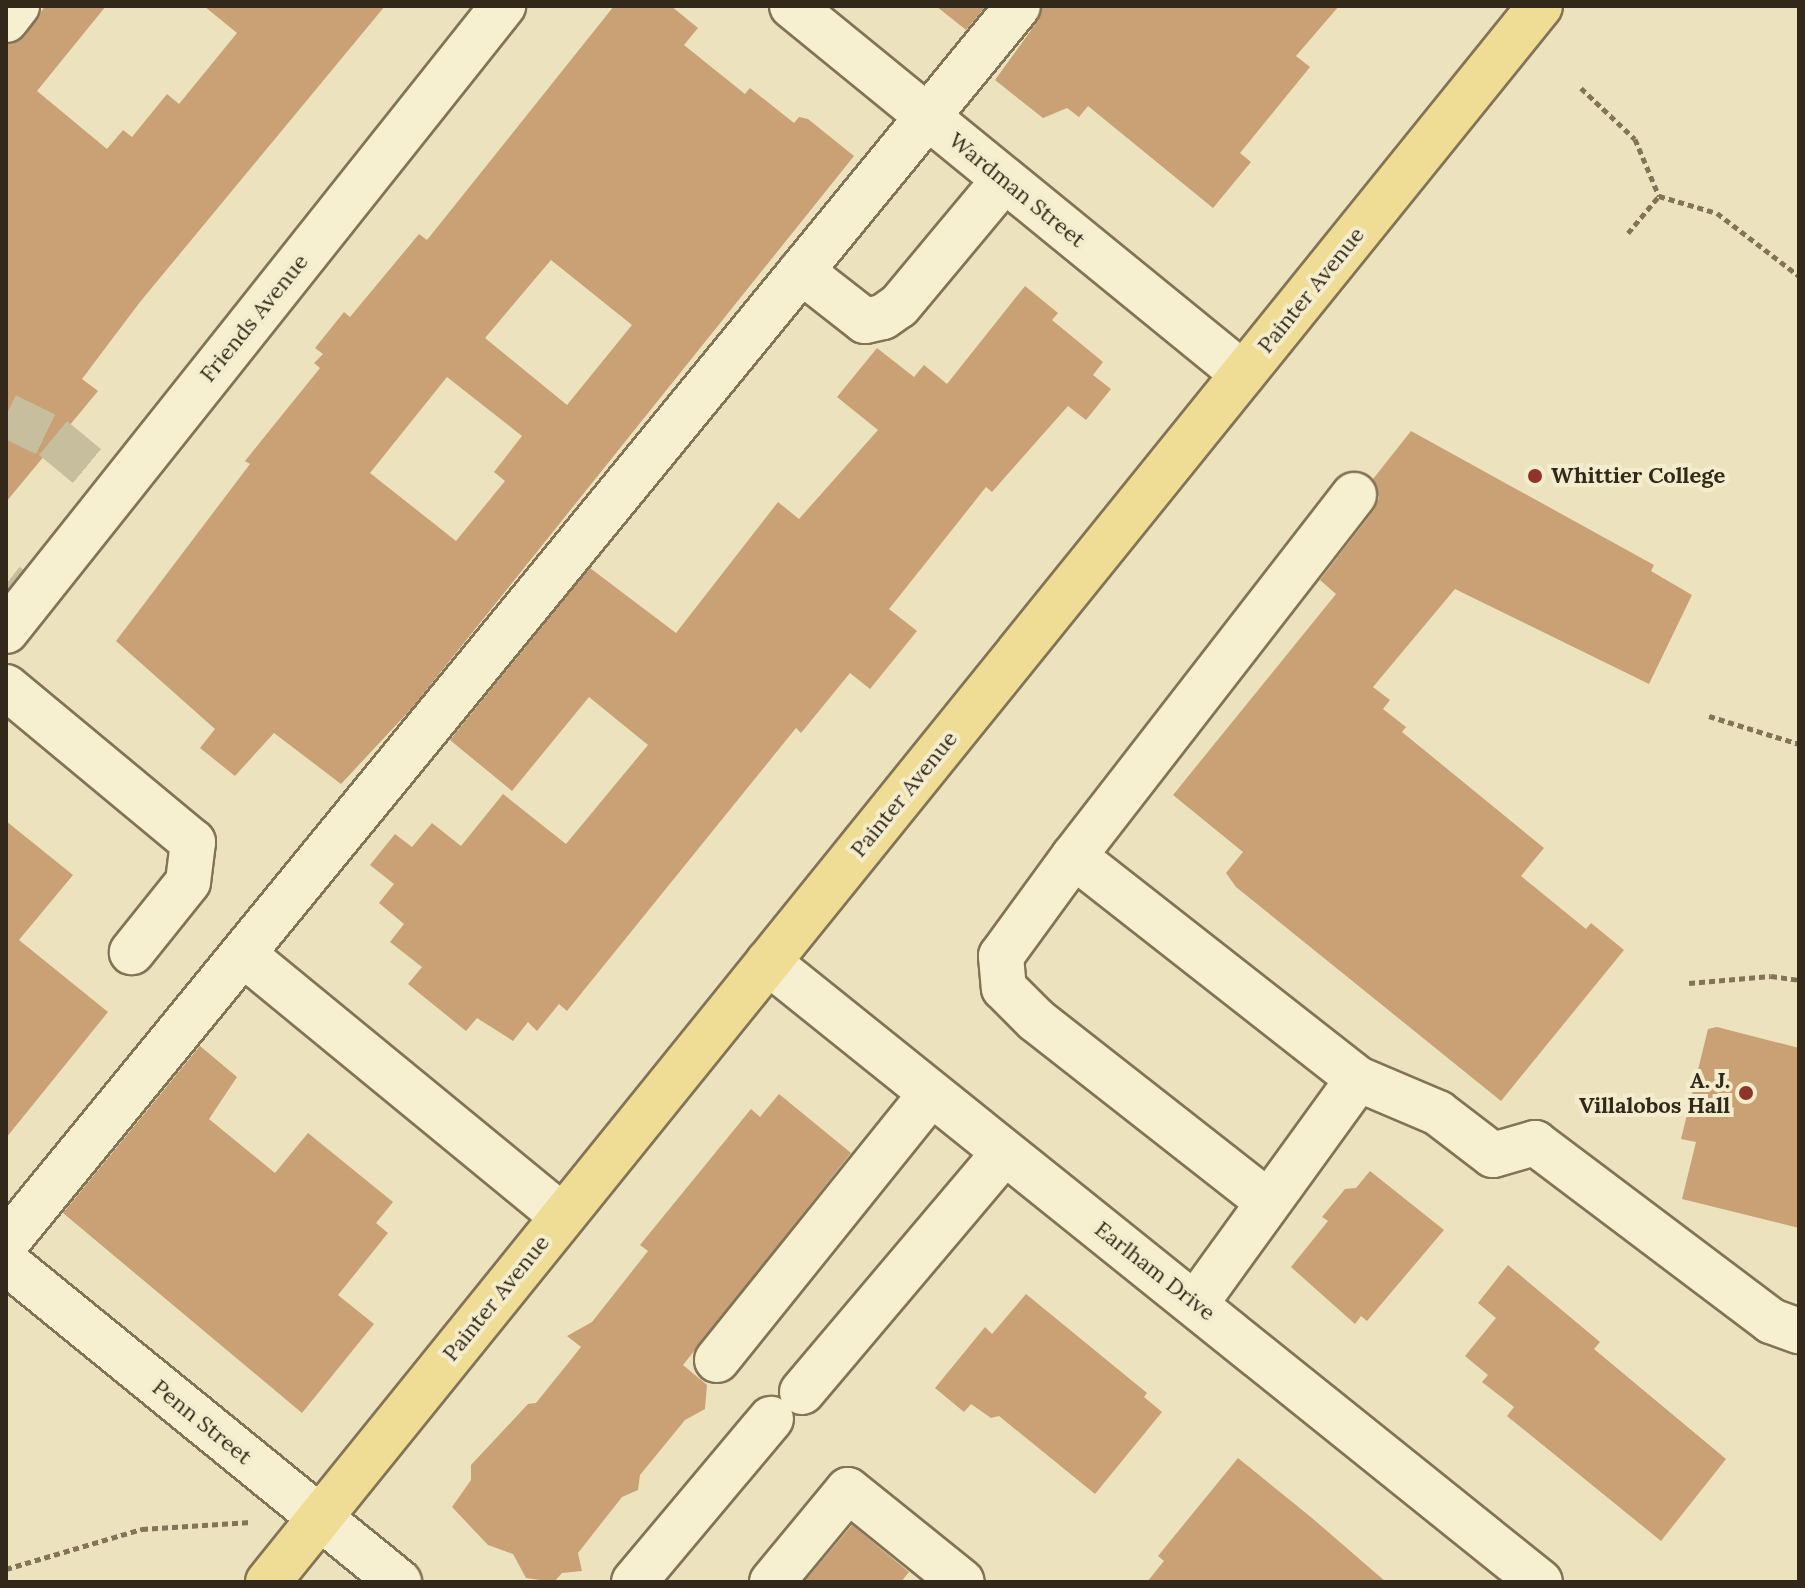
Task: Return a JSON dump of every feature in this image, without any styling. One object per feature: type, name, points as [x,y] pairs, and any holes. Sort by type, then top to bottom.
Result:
[{"type":"main road","name":"Painter Avenue","points":[[268,1582],[1540,6]]},
{"type":"street","points":[[6,20],[17,6]]},
{"type":"street","name":"Friends Avenue","points":[[6,631],[503,6]]},
{"type":"street","name":"Wardman Street","points":[[792,6],[1243,374]]},
{"type":"street","points":[[6,1243],[1018,6]]},
{"type":"street","points":[[801,271],[865,321],[883,317],[899,306],[1004,180]]},
{"type":"street","points":[[1268,1202],[1036,1020],[1004,988],[1001,956],[1074,856],[1354,495]]},
{"type":"street","points":[[6,687],[193,842],[188,882],[132,952]]},
{"type":"street","points":[[1074,856],[1358,1079],[1438,1113],[1493,1155],[1535,1143],[1771,1321],[1799,1331]]},
{"type":"street","points":[[243,954],[562,1216]]},
{"type":"street","name":"Earlham Drive","points":[[768,962],[1003,1154],[1196,1303],[1540,1582]]},
{"type":"street","points":[[1196,1303],[1358,1079]]},
{"type":"street","points":[[717,1360],[931,1094]]},
{"type":"street","points":[[634,1582],[1003,1154]]},
{"type":"street","name":"Penn Street","points":[[6,1262],[399,1582]]},
{"type":"street","points":[[772,1582],[848,1490],[962,1582]]},
{"type":"path","points":[[1581,88],[1635,139],[1659,196]]},
{"type":"path","points":[[1628,233],[1659,196]]},
{"type":"path","points":[[1659,196],[1717,213],[1799,276]]},
{"type":"path","points":[[1709,716],[1799,744]]},
{"type":"path","points":[[1689,983],[1771,976],[1799,980]]},
{"type":"path","points":[[6,1569],[142,1529],[320,1517]]},
{"type":"building","points":[[45,6],[106,6],[37,91],[107,149],[123,130],[132,137],[167,94],[179,104],[237,33],[204,6],[385,6],[140,302],[82,379],[98,391],[6,502],[6,44],[25,36]]},
{"type":"building","points":[[614,6],[671,6],[698,28],[684,45],[745,94],[750,88],[794,123],[799,117],[808,119],[854,156],[411,709],[341,784],[274,733],[235,776],[200,748],[215,729],[116,641],[250,464],[245,461],[320,368],[314,363],[323,354],[315,348],[344,312],[350,317],[419,234],[427,240]],"holes":[[[551,260],[632,325],[567,405],[485,338]],[[447,377],[522,436],[494,472],[505,481],[456,541],[370,473]]]},
{"type":"building","points":[[936,6],[986,6],[966,30]]},
{"type":"building","points":[[1042,6],[1339,6],[1296,56],[1310,67],[1240,153],[1251,162],[1213,208],[1088,106],[1079,117],[1067,108],[1043,118],[995,80],[1037,22]]},
{"type":"building","points":[[1025,286],[1058,313],[1052,320],[1103,362],[1093,375],[1111,389],[1086,420],[1068,406],[992,492],[986,487],[889,609],[917,631],[870,689],[850,673],[801,733],[796,728],[567,1011],[559,1004],[537,1031],[528,1022],[513,1041],[477,1018],[466,1031],[408,984],[422,967],[390,942],[404,924],[379,903],[394,884],[370,865],[395,834],[412,847],[432,823],[461,846],[503,794],[566,844],[648,745],[589,697],[512,791],[450,740],[590,568],[676,633],[778,502],[799,519],[878,430],[837,397],[877,348],[914,377],[924,365],[947,384]]},
{"type":"building","points":[[1411,431],[1654,565],[1651,571],[1692,595],[1649,684],[1455,589],[1373,687],[1390,700],[1383,709],[1406,727],[1402,732],[1544,848],[1521,876],[1586,929],[1591,923],[1624,950],[1501,1101],[1236,887],[1226,873],[1243,852],[1173,795],[1336,594],[1320,580],[1374,510],[1379,498],[1373,479]]},
{"type":"building","points":[[6,821],[73,875],[19,940],[108,1012],[6,1138]]},
{"type":"building","name":"A. J. Villalobos Hall","points":[[1717,1027],[1799,1048],[1799,1228],[1682,1199],[1696,1142],[1681,1139],[1708,1029]]},
{"type":"building","points":[[200,1046],[237,1077],[209,1119],[275,1173],[308,1133],[393,1202],[376,1223],[388,1233],[338,1295],[374,1324],[302,1413],[63,1213]]},
{"type":"building","points":[[779,1094],[851,1153],[683,1365],[707,1385],[705,1409],[685,1420],[640,1475],[638,1490],[622,1497],[578,1553],[582,1571],[562,1573],[554,1582],[526,1578],[513,1554],[488,1545],[452,1507],[471,1480],[471,1465],[528,1404],[536,1403],[581,1347],[567,1336],[592,1322],[648,1251],[640,1245],[751,1109],[760,1117]]},
{"type":"building","points":[[1370,1171],[1444,1230],[1367,1321],[1361,1316],[1355,1324],[1291,1267],[1328,1221],[1322,1217],[1345,1189],[1356,1188]]},
{"type":"building","points":[[1508,1265],[1600,1342],[1594,1349],[1726,1459],[1661,1541],[1507,1416],[1514,1407],[1482,1382],[1488,1375],[1465,1356],[1496,1318],[1478,1303]]},
{"type":"building","points":[[1026,1294],[1147,1393],[1144,1397],[1162,1412],[1095,1494],[999,1416],[991,1418],[971,1404],[964,1412],[935,1388],[985,1327],[992,1334]]},
{"type":"building","points":[[1238,1458],[1386,1582],[1147,1582],[1164,1561],[1158,1556]]},
{"type":"building","points":[[852,1525],[909,1572],[901,1582],[804,1582]]},
{"type":"tunnel","points":[[6,415],[53,438],[117,491]]},
{"type":"tunnel","points":[[6,584],[29,602]]},
{"type":"place","name":"Whittier College","points":[[1535,476]]},
{"type":"place","name":"A. J. Villalobos Hall","points":[[1746,1093]]}]
